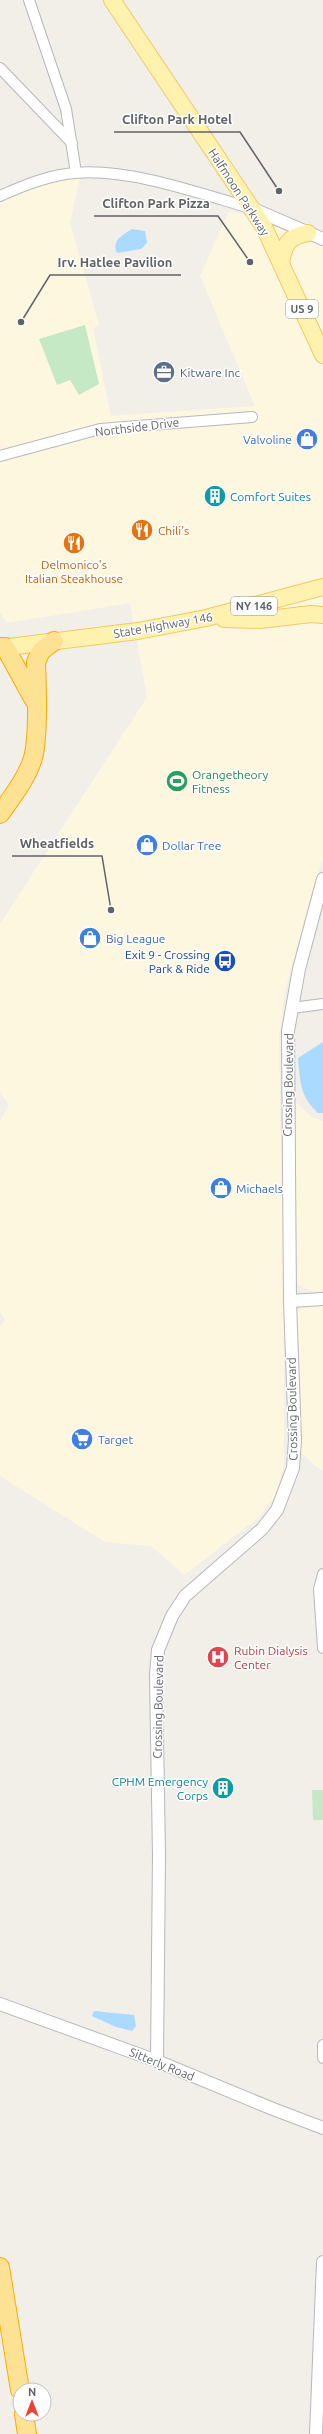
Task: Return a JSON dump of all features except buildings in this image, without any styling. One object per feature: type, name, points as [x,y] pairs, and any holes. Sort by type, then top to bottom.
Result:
[{"type":"highway","points":[[0,814],[14,796],[33,759],[36,745],[36,662],[41,651],[54,641]]},
{"type":"highway","points":[[1,645],[36,702]]},
{"type":"highway","points":[[0,2267],[19,2382]]},
{"type":"highway","points":[[25,2422],[27,2434]]},
{"type":"main road","name":"Halfmoon Parkway","points":[[112,0],[264,227],[323,355]]},
{"type":"main road","points":[[281,263],[283,250],[288,240],[297,234],[308,233]]},
{"type":"main road","points":[[301,592],[323,580]]},
{"type":"main road","name":"State Highway 146","points":[[1,645],[54,641],[138,631],[206,618],[323,587]]},
{"type":"main road","points":[[206,618],[260,620],[311,614],[323,615]]},
{"type":"street","points":[[29,0],[66,109],[76,173]]},
{"type":"street","points":[[0,68],[72,143]]},
{"type":"street","points":[[0,196],[41,180],[76,173],[122,176],[176,187],[250,208],[323,239]]},
{"type":"street","name":"Northside Drive","points":[[0,456],[100,430],[133,425],[252,417]]},
{"type":"street","name":"Crossing Boulevard","points":[[157,2061],[158,1855],[156,1675],[158,1650],[165,1628],[185,1596],[262,1529],[277,1510],[284,1496],[293,1468],[294,1440],[290,1301],[287,1092],[288,1031],[299,969],[323,879]]},
{"type":"street","points":[[292,1008],[323,1004]]},
{"type":"street","points":[[290,1301],[323,1299]]},
{"type":"street","points":[[323,1574],[319,1589],[323,1648]]},
{"type":"street","name":"Sitterly Road","points":[[0,2004],[157,2061],[273,2110],[323,2128]]},
{"type":"street","points":[[323,2045],[323,2058]]},
{"type":"street","points":[[316,2434],[321,2386],[323,2262]]},
{"type":"shaded area","points":[[81,173],[70,223],[99,325],[93,328],[111,416],[255,406],[200,276],[229,211],[262,218],[323,242],[323,860],[314,884],[285,991],[279,1037],[284,1307],[284,1466],[275,1496],[258,1518],[184,1575],[151,1546],[105,1542],[0,1476],[0,1327],[5,1319],[0,1312],[0,1121],[9,1106],[0,1091],[0,924],[147,697],[130,603],[7,623],[0,613],[0,196]]},
{"type":"shaded area","points":[[295,1101],[312,1117],[323,1121],[323,1289],[318,1291],[308,1290],[297,1284]]},
{"type":"shaded area","points":[[323,1303],[323,1470],[316,1467],[302,1453],[300,1447],[297,1310]]},
{"type":"green space","points":[[85,325],[99,384],[79,395],[70,380],[57,385],[39,339]]},
{"type":"green space","points":[[312,1790],[323,1790],[323,1820],[313,1820]]},
{"type":"water","points":[[132,229],[145,231],[147,243],[141,249],[117,253],[117,241]]},
{"type":"water","points":[[323,1042],[323,1113],[318,1113],[312,1107],[304,1094],[300,1081],[298,1058]]},
{"type":"water","points":[[94,2011],[134,2015],[136,2026],[132,2031],[116,2027],[92,2016]]},
{"type":"place","name":"Clifton Park Hotel","points":[[279,191]]},
{"type":"place","name":"Clifton Park Pizza","points":[[250,262]]},
{"type":"place","name":"Irv. Hatlee Pavilion","points":[[21,322]]},
{"type":"place","name":"Kitware Inc","points":[[164,372]]},
{"type":"place","name":"Valvoline","points":[[307,439]]},
{"type":"place","name":"Comfort Suites","points":[[215,496]]},
{"type":"place","name":"Chili's","points":[[142,530]]},
{"type":"place","name":"Delmonico's Italian Steakhouse","points":[[74,543]]},
{"type":"place","name":"Orangetheory Fitness","points":[[177,781]]},
{"type":"place","name":"Dollar Tree","points":[[147,845]]},
{"type":"place","name":"Wheatfields","points":[[111,910]]},
{"type":"place","name":"Big League","points":[[90,938]]},
{"type":"place","name":"Exit 9 - Crossing Park & Ride","points":[[225,961]]},
{"type":"place","name":"Michaels","points":[[221,1188]]},
{"type":"place","name":"Target","points":[[82,1439]]},
{"type":"place","name":"Rubin Dialysis Center","points":[[218,1657]]},
{"type":"place","name":"CPHM Emergency Corps","points":[[223,1788]]}]
